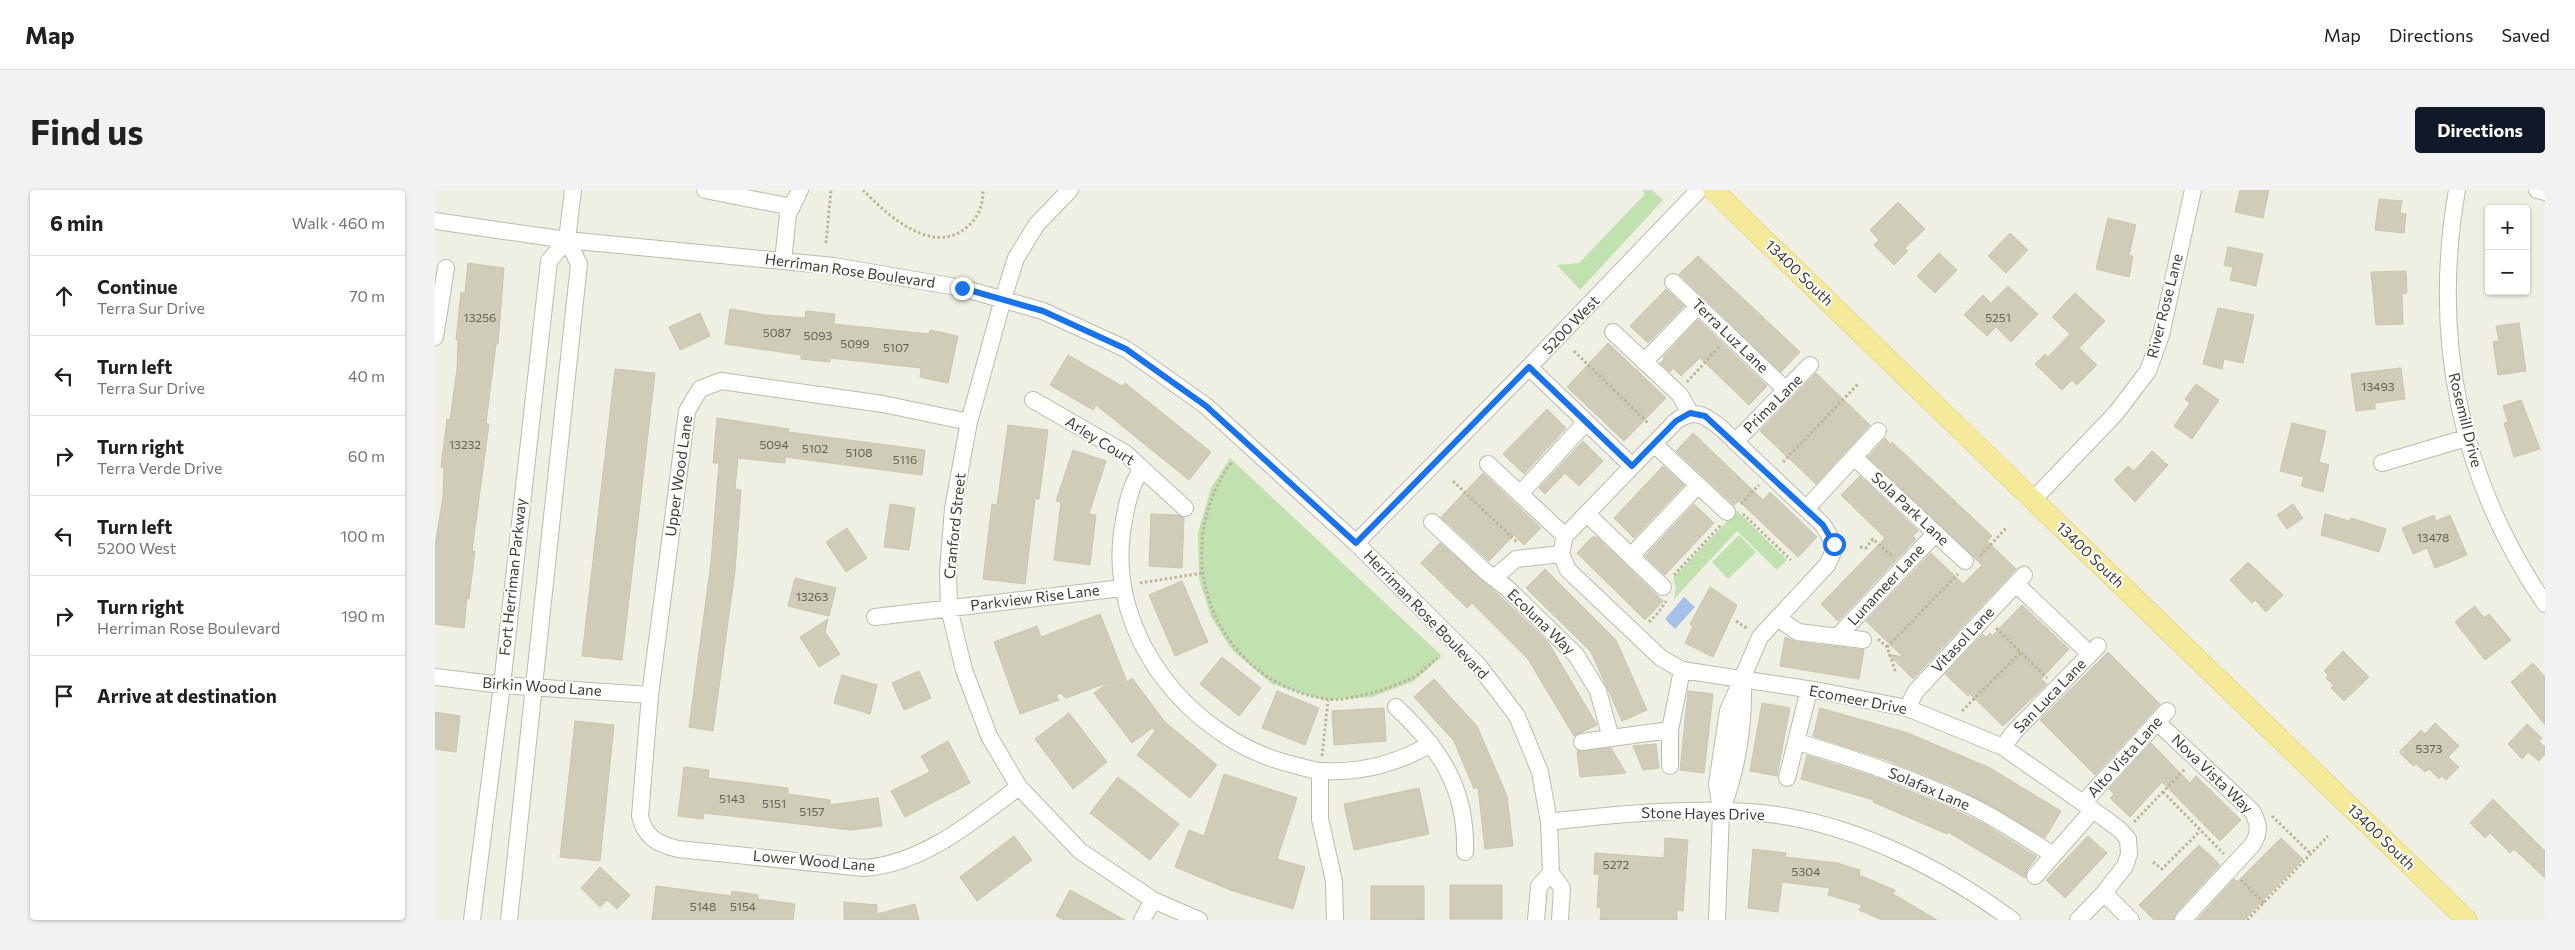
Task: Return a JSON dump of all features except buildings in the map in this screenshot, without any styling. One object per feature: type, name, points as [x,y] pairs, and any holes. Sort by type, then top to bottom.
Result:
[{"type":"main road","name":"13400 South","points":[[1713,190],[2467,920]]},
{"type":"street","points":[[509,920],[579,264],[567,240],[573,190]]},
{"type":"street","points":[[705,190],[792,207]]},
{"type":"street","points":[[783,261],[788,214],[801,190]]},
{"type":"street","name":"5200 West","points":[[1356,543],[1699,190]]},
{"type":"street","name":"River Rose Lane","points":[[2033,500],[2116,413],[2148,370],[2161,335],[2193,190]]},
{"type":"street","name":"Rosemill Drive","points":[[2457,190],[2450,231],[2447,268],[2448,338],[2453,378],[2467,438],[2496,518],[2513,552],[2545,604]]},
{"type":"street","points":[[2537,190],[2545,192]]},
{"type":"street","name":"Cranford Street","points":[[1066,191],[1037,224],[1016,258],[1003,299],[969,422],[953,508],[948,572],[949,608],[964,670],[989,736],[1019,787],[1080,851],[1153,900],[1199,920]]},
{"type":"street","name":"Herriman Rose Boulevard","points":[[435,221],[567,240],[834,266],[962,288],[1043,311],[1126,349],[1206,406],[1356,543],[1479,666],[1517,716],[1540,772],[1549,822],[1551,873],[1562,888],[1560,920]]},
{"type":"street","name":"Fort Herriman Parkway","points":[[472,920],[501,686],[549,261],[567,240]]},
{"type":"street","points":[[435,332],[446,268]]},
{"type":"street","name":"Terra Luz Lane","points":[[1673,282],[1786,390]]},
{"type":"street","points":[[1644,362],[1698,306]]},
{"type":"street","points":[[1613,332],[1680,394],[1690,413]]},
{"type":"street","name":"Prima Lane","points":[[1735,442],[1810,365]]},
{"type":"street","points":[[1529,367],[1632,466]]},
{"type":"street","name":"Upper Wood Lane","points":[[650,837],[643,828],[640,816],[650,695],[687,411],[699,388],[721,381],[883,404],[969,422]]},
{"type":"street","name":"Arley Court","points":[[1033,400],[1125,453],[1185,508]]},
{"type":"street","points":[[1561,554],[1565,536],[1676,421],[1690,413],[1705,416],[1735,442],[1823,525],[1834,544],[1833,554],[1827,565],[1759,637],[1729,711],[1717,784],[1721,811],[1717,920]]},
{"type":"street","points":[[1520,494],[1586,422]]},
{"type":"street","points":[[1807,509],[1878,432]]},
{"type":"street","points":[[2382,463],[2467,438]]},
{"type":"street","points":[[1654,444],[1698,485],[1726,517]]},
{"type":"street","name":"Sola Park Lane","points":[[1855,458],[1968,564]]},
{"type":"street","points":[[1488,464],[1565,536]]},
{"type":"street","points":[[1143,468],[1133,482],[1127,503],[1121,539],[1135,628],[1157,668],[1189,707],[1225,736],[1260,756],[1321,764],[1385,765],[1401,760],[1431,744]]},
{"type":"street","points":[[1631,556],[1698,485]]},
{"type":"street","points":[[1587,514],[1667,588]]},
{"type":"street","points":[[1432,522],[1494,578]]},
{"type":"street","name":"Lunameer Lane","points":[[1837,637],[1936,533]]},
{"type":"street","name":"Ecoluna Way","points":[[1561,554],[1516,559],[1494,578],[1576,655],[1598,691],[1611,738]]},
{"type":"street","name":"Ecomeer Drive","points":[[1561,554],[1564,564],[1575,576],[1661,658],[1682,670],[1907,708],[2003,747],[2088,806],[2119,829],[2128,839],[2129,854],[2125,866],[2104,893],[2078,920]]},
{"type":"street","name":"Vitasol Lane","points":[[1907,708],[1915,691],[2020,579],[2094,650]]},
{"type":"street","name":"Parkview Rise Lane","points":[[875,617],[1129,586]]},
{"type":"street","name":"Lunameer Lane","points":[[1777,618],[1798,632],[1837,637],[1869,638]]},
{"type":"street","name":"San Luca Lane","points":[[2003,747],[2014,732],[2094,650]]},
{"type":"street","points":[[1670,766],[1671,730],[1682,670]]},
{"type":"street","name":"Birkin Wood Lane","points":[[435,677],[501,686],[650,695]]},
{"type":"street","points":[[1787,778],[1798,742],[1809,690]]},
{"type":"street","points":[[1396,707],[1431,744],[1453,780],[1460,803],[1465,852]]},
{"type":"street","name":"Alto Vista Lane","points":[[2035,876],[2088,806],[2163,717]]},
{"type":"street","name":"Nova Vista Way","points":[[2163,717],[2252,811],[2258,822],[2259,833],[2253,844],[2183,920]]},
{"type":"street","points":[[1582,742],[1671,730]]},
{"type":"street","name":"Solafax Lane","points":[[1798,742],[1870,764],[1959,801],[2012,828],[2053,854]]},
{"type":"street","points":[[1321,764],[1320,819],[1334,881],[1335,920]]},
{"type":"street","name":"Lower Wood Lane","points":[[650,837],[661,844],[678,849],[864,868],[885,867],[925,851],[1019,787]]},
{"type":"street","name":"Stone Hayes Drive","points":[[1549,822],[1633,812],[1721,811],[1751,812],[1808,821],[1867,840],[1927,867],[1987,901],[2012,920]]},
{"type":"street","points":[[1536,920],[1539,886],[1551,873]]},
{"type":"street","points":[[2104,893],[2131,920]]},
{"type":"street","points":[[1142,920],[1153,900]]},
{"type":"path","points":[[826,243],[831,190]]},
{"type":"path","points":[[863,190],[880,208],[917,233],[939,238],[960,234],[974,222],[983,205],[983,190]]},
{"type":"path","points":[[1685,384],[1722,344]]},
{"type":"path","points":[[1574,351],[1649,424]]},
{"type":"path","points":[[1783,462],[1858,384]]},
{"type":"path","points":[[1231,463],[1210,499],[1202,529],[1203,573],[1214,615],[1232,644],[1252,667],[1284,688],[1328,700],[1359,696],[1390,688],[1417,675],[1437,658]]},
{"type":"path","points":[[1453,482],[1522,547]]},
{"type":"path","points":[[1760,484],[1737,508],[1791,560]]},
{"type":"path","points":[[1649,622],[1658,613],[1667,588],[1726,517]]},
{"type":"path","points":[[1887,648],[1961,571],[2007,527]]},
{"type":"path","points":[[1859,547],[1866,548],[1873,539],[1896,560]]},
{"type":"path","points":[[1129,586],[1203,573]]},
{"type":"path","points":[[1992,624],[2049,680]]},
{"type":"path","points":[[1869,638],[1887,648],[1896,673]]},
{"type":"path","points":[[1963,711],[2021,652]]},
{"type":"path","points":[[1321,764],[1328,700]]},
{"type":"path","points":[[2130,826],[2188,766]]},
{"type":"path","points":[[2163,792],[2199,831],[2226,856]]},
{"type":"path","points":[[2268,812],[2311,854]]},
{"type":"path","points":[[2153,862],[2162,869],[2199,831]]},
{"type":"path","points":[[2247,920],[2328,836]]},
{"type":"path","points":[[2237,876],[2264,902]]},
{"type":"green space","points":[[1642,190],[1652,190],[1663,200],[1580,290],[1557,265],[1579,263],[1645,194]]},
{"type":"green space","points":[[1230,458],[1442,656],[1414,681],[1372,697],[1325,700],[1272,684],[1232,650],[1211,617],[1199,579],[1198,533],[1211,488]]},
{"type":"green space","points":[[1737,511],[1787,560],[1777,570],[1737,531],[1674,599],[1676,588],[1673,578]]},
{"type":"green space","points":[[1739,535],[1756,552],[1728,579],[1712,562]]},
{"type":"water","points":[[1684,597],[1695,607],[1675,629],[1665,619]]},
{"type":"route","points":[[962,288],[1043,311],[1126,349],[1206,406],[1356,543],[1529,367],[1632,466],[1676,421],[1690,413],[1705,416],[1721,428],[1823,525],[1834,544]]}]
